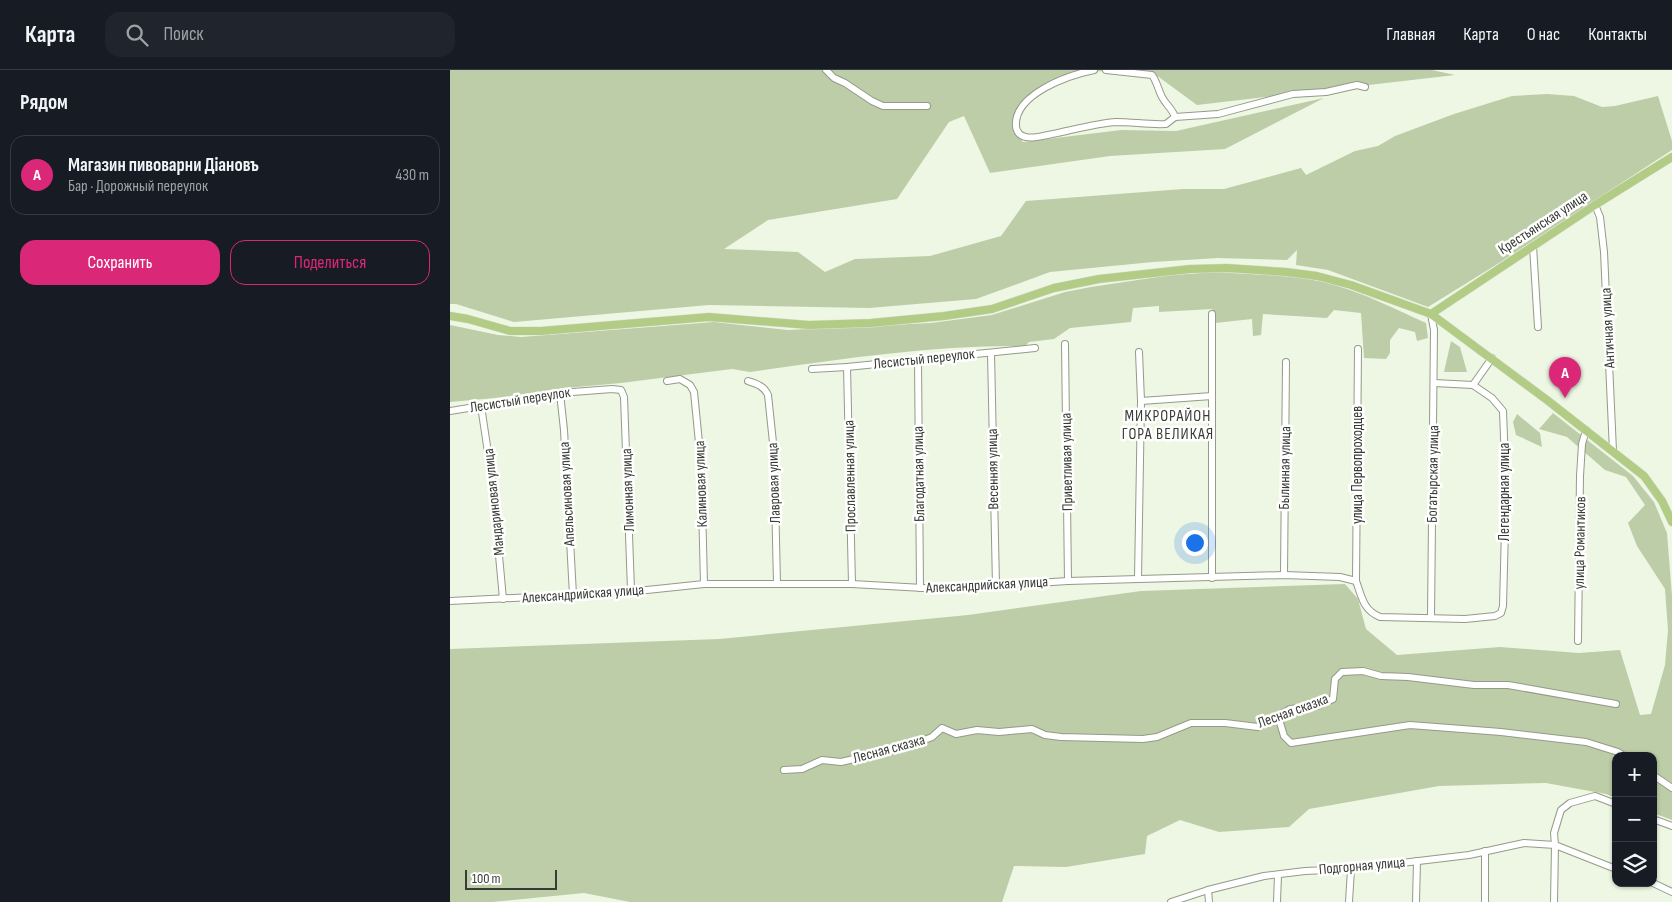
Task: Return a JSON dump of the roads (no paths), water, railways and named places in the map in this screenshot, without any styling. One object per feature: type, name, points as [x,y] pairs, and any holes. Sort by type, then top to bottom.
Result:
[{"type":"main road","name":"Крестьянская улица","points":[[1431,314],[1672,157]]},
{"type":"main road","points":[[450,316],[510,330],[541,331],[709,317],[809,325],[871,323],[992,309],[1054,288],[1099,279],[1190,269],[1218,268],[1317,276],[1351,285],[1431,314],[1492,358],[1644,476],[1662,501],[1672,522]]},
{"type":"street","points":[[826,70],[834,78],[883,106],[927,106]]},
{"type":"street","points":[[1094,70],[1079,73],[1036,93],[1024,103],[1017,118],[1016,128],[1018,133],[1025,137],[1039,136],[1115,122],[1166,124],[1174,117],[1218,114],[1293,94],[1314,94],[1357,85],[1365,87]]},
{"type":"street","points":[[1106,70],[1152,75],[1157,82],[1162,97],[1173,110],[1174,117]]},
{"type":"street","name":"Античная улица","points":[[1596,205],[1600,217],[1604,252],[1613,451]]},
{"type":"street","points":[[1534,246],[1538,327]]},
{"type":"street","points":[[1212,314],[1212,578]]},
{"type":"street","name":"Богатырская улица","points":[[1431,314],[1434,330],[1432,617]]},
{"type":"street","name":"Приветливая улица","points":[[1065,344],[1068,581]]},
{"type":"street","name":"Лесистый переулок","points":[[812,369],[1035,348]]},
{"type":"street","name":"улица Первопроходцев","points":[[1356,581],[1358,349]]},
{"type":"street","points":[[1138,579],[1141,401],[1139,352]]},
{"type":"street","name":"Весенняя улица","points":[[991,353],[996,585]]},
{"type":"street","points":[[1434,383],[1472,385],[1492,358]]},
{"type":"street","name":"Благодатная улица","points":[[918,360],[920,588]]},
{"type":"street","name":"Былинная улица","points":[[1284,575],[1286,362]]},
{"type":"street","name":"Прославленная улица","points":[[847,367],[852,584]]},
{"type":"street","name":"Калиновая улица","points":[[666,381],[680,379],[690,385],[694,392],[701,463],[704,584]]},
{"type":"street","name":"Лавровая улица","points":[[748,381],[761,386],[768,395],[774,452],[777,584]]},
{"type":"street","name":"Легендарная улица","points":[[1432,617],[1465,619],[1495,616],[1503,606],[1506,499],[1503,411],[1492,398],[1472,385]]},
{"type":"street","name":"Лесистый переулок","points":[[450,411],[560,393],[621,390]]},
{"type":"street","name":"Лимонная улица","points":[[621,390],[624,397],[631,590]]},
{"type":"street","name":"Апельсиновая улица","points":[[560,393],[564,430],[573,595]]},
{"type":"street","points":[[1141,401],[1212,396]]},
{"type":"street","name":"Мандариновая улица","points":[[481,406],[492,480],[503,599]]},
{"type":"street","name":"улица Романтиков","points":[[1578,642],[1582,444],[1586,430]]},
{"type":"street","name":"Александрийская улица","points":[[450,601],[573,595],[704,584],[852,584],[940,589],[1068,581],[1284,575],[1340,577],[1356,581]]},
{"type":"street","points":[[1356,581],[1365,607],[1371,614],[1380,617],[1432,617]]},
{"type":"street","name":"Лесная сказка","points":[[784,770],[802,769],[822,760],[841,762],[907,747],[932,737],[942,728],[956,734],[977,730],[999,732],[1032,729],[1045,735],[1061,737],[1143,739],[1157,736],[1191,723],[1225,723],[1258,727],[1290,709],[1317,706],[1332,699],[1335,679],[1342,672],[1363,671],[1381,676],[1408,677],[1474,685],[1508,685],[1616,704]]},
{"type":"street","points":[[1278,716],[1284,736],[1291,743],[1410,725],[1501,732],[1586,742],[1618,752]]},
{"type":"street","points":[[1657,778],[1672,788]]},
{"type":"street","points":[[1554,902],[1556,845],[1554,833],[1561,810],[1570,803],[1595,796],[1612,802]]},
{"type":"street","points":[[1657,820],[1672,826]]},
{"type":"street","name":"Подгорная улица","points":[[1172,902],[1208,890],[1264,876],[1305,871],[1351,869],[1469,855],[1524,843],[1556,845],[1612,867]]},
{"type":"street","points":[[1485,851],[1485,902]]},
{"type":"street","points":[[1416,902],[1417,861]]},
{"type":"street","points":[[1349,902],[1351,869]]},
{"type":"street","points":[[1277,902],[1278,875]]},
{"type":"street","points":[[1657,885],[1672,892]]},
{"type":"street","points":[[1208,890],[1209,902]]},
{"type":"place","name":"Магазин пивоварни Дiановъ","points":[[1565,398]]},
{"type":"district","name":"МИКРОРАЙОН ГОРА ВЕЛИКАЯ","points":[[1168,425]]}]
